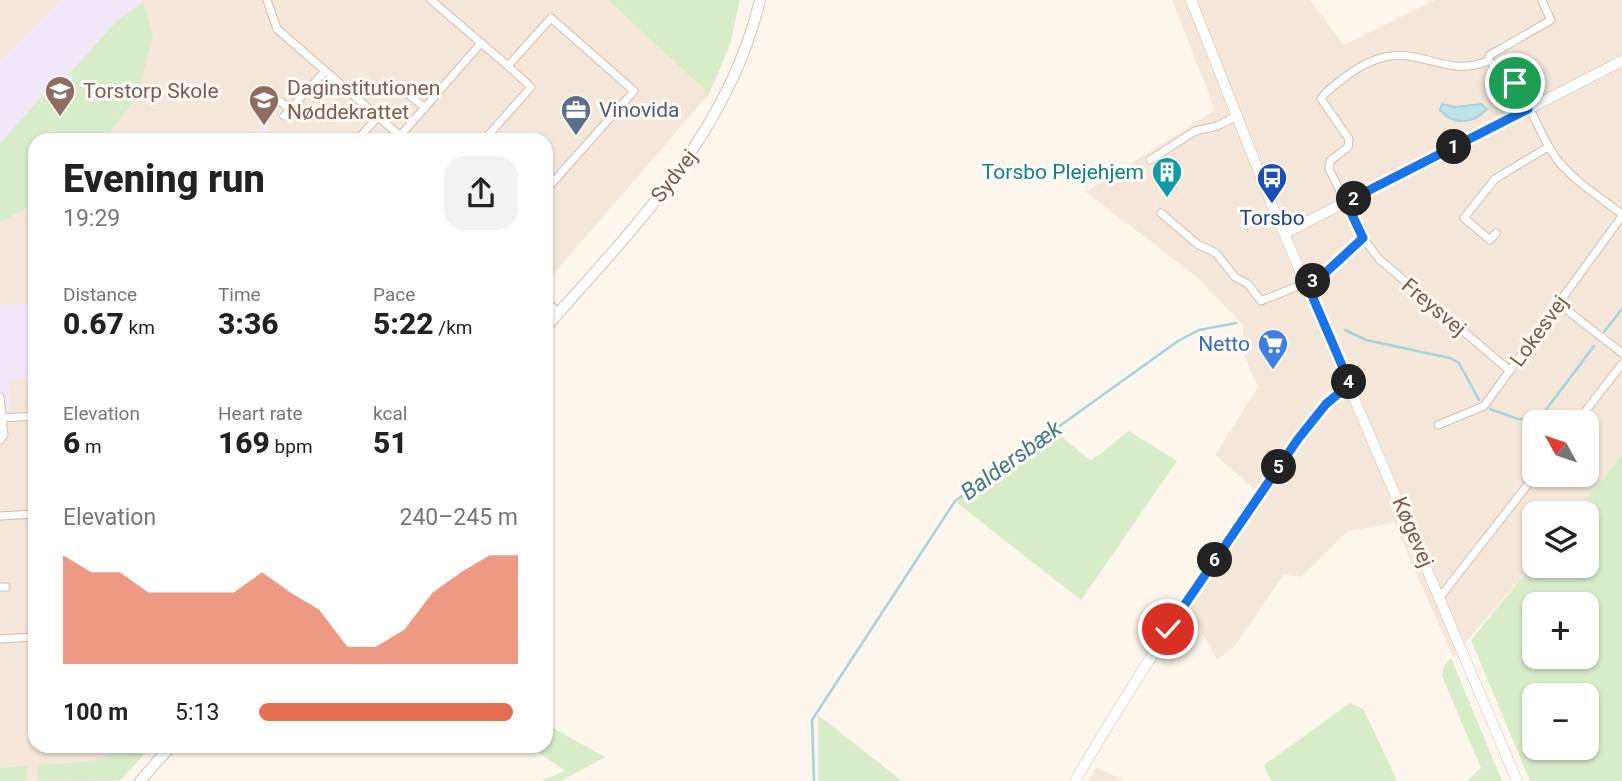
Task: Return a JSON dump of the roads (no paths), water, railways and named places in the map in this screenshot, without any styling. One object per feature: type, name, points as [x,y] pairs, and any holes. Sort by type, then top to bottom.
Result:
[{"type":"main road","name":"Sydvej","points":[[553,319],[699,144],[739,66],[760,0]]},
{"type":"main road","points":[[140,781],[166,753]]},
{"type":"street","points":[[267,0],[277,29],[396,133]]},
{"type":"street","points":[[431,0],[531,87],[490,133]]},
{"type":"street","points":[[1542,1],[1551,20],[1490,55],[1488,61],[1496,64],[1515,83],[1548,147],[1572,176],[1622,215]]},
{"type":"street","name":"Køgevej","points":[[1191,3],[1285,233],[1517,781]]},
{"type":"street","points":[[508,66],[551,18],[634,91],[553,182]]},
{"type":"street","points":[[406,133],[481,43]]},
{"type":"street","name":"Freysvej","points":[[1488,61],[1470,67],[1406,54],[1389,55],[1366,61],[1322,95],[1323,104],[1350,144],[1329,165],[1363,238],[1387,267],[1510,371]]},
{"type":"street","points":[[1285,233],[1622,61]]},
{"type":"street","points":[[281,102],[287,113],[325,71]]},
{"type":"street","points":[[408,94],[425,108]]},
{"type":"street","points":[[1150,160],[1195,131],[1217,126],[1237,116]]},
{"type":"street","points":[[363,133],[378,117]]},
{"type":"street","points":[[1496,233],[1490,240],[1464,218],[1495,180],[1548,147]]},
{"type":"street","points":[[1161,214],[1197,244],[1216,253],[1236,277],[1248,284],[1261,302],[1307,284],[1324,274],[1363,238]]},
{"type":"street","name":"Lokesvej","points":[[1438,425],[1484,406],[1622,215]]},
{"type":"street","points":[[1559,304],[1622,353]]},
{"type":"street","points":[[553,308],[559,313]]},
{"type":"street","points":[[1586,410],[1622,364]]},
{"type":"street","points":[[1075,781],[1132,686],[1250,509],[1317,415],[1350,384]]},
{"type":"street","points":[[0,397],[4,435],[0,440]]},
{"type":"street","points":[[2,418],[28,416]]},
{"type":"street","points":[[1440,597],[1526,487]]},
{"type":"street","points":[[0,516],[28,514]]},
{"type":"street","points":[[0,639],[28,637]]},
{"type":"water","points":[[1442,104],[1455,107],[1481,104],[1487,109],[1476,118],[1457,121],[1440,110]]},
{"type":"waterway","name":"Baldersbæk","points":[[1604,332],[1622,309]]},
{"type":"waterway","name":"Baldersbæk","points":[[814,781],[812,720],[955,501],[1178,341],[1199,330],[1236,323]]},
{"type":"waterway","name":"Baldersbæk","points":[[1345,330],[1366,340],[1450,358],[1459,363],[1479,400]]},
{"type":"waterway","name":"Baldersbæk","points":[[1490,409],[1518,419],[1539,419],[1594,346]]},
{"type":"place","name":"Torstorp Skole","points":[[60,118]]},
{"type":"place","name":"Daginstitutionen Nøddekrattet","points":[[264,127]]},
{"type":"place","name":"Vinovida","points":[[576,137]]},
{"type":"place","name":"Torsbo Plejehjem","points":[[1167,199]]},
{"type":"place","name":"Torsbo","points":[[1272,205]]},
{"type":"place","name":"Netto","points":[[1273,371]]}]
